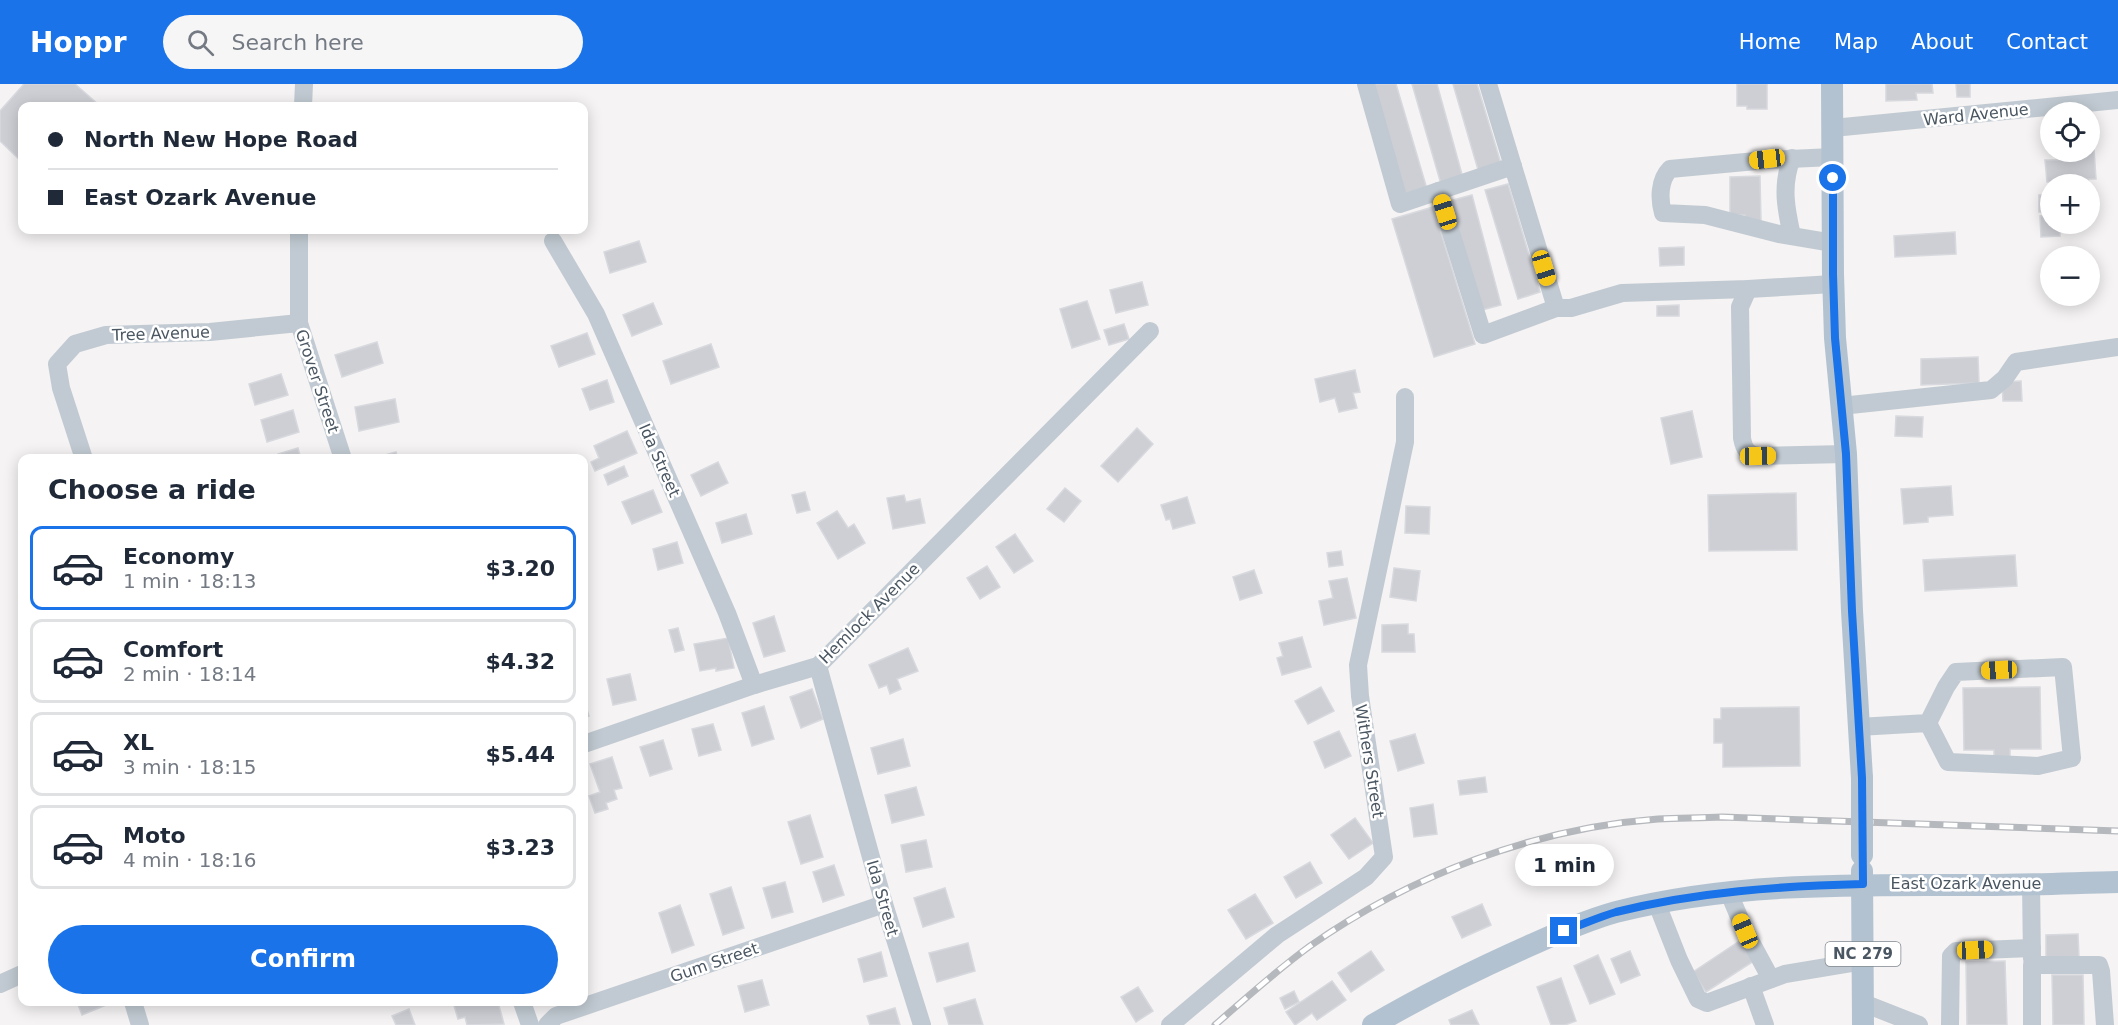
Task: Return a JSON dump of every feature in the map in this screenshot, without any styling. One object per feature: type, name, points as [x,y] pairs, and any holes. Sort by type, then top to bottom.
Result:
[{"type":"main road","name":"NC 279","points":[[1832,84],[1835,338],[1846,454],[1862,778],[1863,1014]]},
{"type":"main road","name":"East Ozark Avenue","points":[[1373,1025],[1486,965],[1564,931],[1614,913],[1657,903],[1729,893],[1863,884],[1990,885],[2118,882]]},
{"type":"street","points":[[303,102],[304,84]]},
{"type":"street","points":[[1366,84],[1400,204],[1513,166]]},
{"type":"street","points":[[1488,84],[1556,308]]},
{"type":"street","name":"Ward Avenue","points":[[1833,128],[2118,100]]},
{"type":"street","points":[[1833,157],[1792,158],[1670,169],[1663,176],[1660,204],[1663,213],[1704,215],[1792,236],[1833,243]]},
{"type":"street","points":[[1792,158],[1786,174],[1784,196],[1792,236]]},
{"type":"street","points":[[1438,191],[1483,335],[1556,308],[1571,308],[1622,293],[1833,284]]},
{"type":"street","name":"Grover Street","points":[[299,234],[299,323],[341,454]]},
{"type":"street","name":"Ida Street","points":[[553,241],[596,314],[727,613],[754,685]]},
{"type":"street","points":[[1748,289],[1740,307],[1744,448],[1749,454],[1758,456],[1846,454]]},
{"type":"street","name":"Tree Avenue","points":[[82,454],[61,388],[57,364],[75,344],[106,335],[210,332],[299,323]]},
{"type":"street","name":"Hemlock Avenue","points":[[588,743],[754,685],[818,666],[1150,331]]},
{"type":"street","points":[[1841,406],[1991,390],[2005,378],[2016,362],[2118,347]]},
{"type":"street","name":"Withers Street","points":[[1170,1025],[1277,935],[1366,877],[1384,857],[1360,696],[1358,665],[1405,442],[1405,396]]},
{"type":"street","name":"Ida Street","points":[[818,666],[884,904],[922,1025]]},
{"type":"street","points":[[2063,667],[2072,758],[2038,766],[1948,762],[1928,723],[1956,672],[2063,667]]},
{"type":"street","points":[[1858,727],[1928,723]]},
{"type":"street","points":[[2031,883],[2032,1025]]},
{"type":"street","points":[[1729,893],[1745,931],[1771,979]]},
{"type":"street","points":[[1657,903],[1679,960],[1698,999],[1707,1003],[1785,974],[1863,961]]},
{"type":"street","name":"Gum Street","points":[[588,1005],[884,904]]},
{"type":"street","points":[[1950,1025],[1951,956],[1956,951],[2032,956],[2099,965],[2104,1025]]},
{"type":"street","points":[[0,984],[18,976]]},
{"type":"street","points":[[1751,986],[1765,1025]]},
{"type":"street","points":[[134,1006],[140,1025]]},
{"type":"street","points":[[523,1006],[530,1025]]},
{"type":"street","name":"Gum Street","points":[[547,1025],[556,1016],[585,1006]]},
{"type":"street","points":[[1863,1014],[1919,1025]]},
{"type":"building","points":[[24,84],[75,84],[95,102],[18,102],[18,158],[0,141],[0,111]]},
{"type":"building","points":[[1371,84],[1396,84],[1427,189],[1405,196]]},
{"type":"building","points":[[1412,84],[1437,84],[1463,178],[1441,184]]},
{"type":"building","points":[[1453,84],[1477,84],[1502,167],[1479,173]]},
{"type":"building","points":[[1737,84],[1767,84],[1767,109],[1747,109],[1747,106],[1737,106]]},
{"type":"building","points":[[1886,84],[1932,84],[1933,93],[1916,93],[1917,100],[1886,101]]},
{"type":"building","points":[[1956,84],[1970,84],[1970,97],[1957,97]]},
{"type":"building","points":[[2045,162],[2095,162],[2096,174],[2046,174]]},
{"type":"building","points":[[1760,176],[1761,222],[1745,222],[1745,215],[1730,215],[1730,177]]},
{"type":"building","points":[[1508,184],[1540,292],[1518,299],[1485,190]]},
{"type":"building","points":[[1472,195],[1501,305],[1478,311],[1449,201]]},
{"type":"building","points":[[1433,207],[1475,344],[1434,357],[1392,219]]},
{"type":"building","points":[[1955,232],[1956,254],[1895,257],[1894,236]]},
{"type":"building","points":[[2041,234],[2060,234],[2060,236],[2041,237]]},
{"type":"building","points":[[639,241],[646,262],[610,273],[604,252]]},
{"type":"building","points":[[1684,247],[1684,265],[1660,266],[1659,248]]},
{"type":"building","points":[[1142,282],[1148,305],[1116,313],[1110,290]]},
{"type":"building","points":[[1087,301],[1100,339],[1072,348],[1060,309]]},
{"type":"building","points":[[653,303],[662,324],[632,336],[623,315]]},
{"type":"building","points":[[1679,305],[1679,316],[1657,316],[1657,306]]},
{"type":"building","points":[[1124,324],[1129,339],[1109,345],[1104,330]]},
{"type":"building","points":[[587,333],[595,354],[559,367],[551,346]]},
{"type":"building","points":[[377,342],[383,363],[342,377],[335,355]]},
{"type":"building","points":[[711,344],[719,367],[671,384],[663,361]]},
{"type":"building","points":[[1978,357],[1979,383],[1921,385],[1921,359]]},
{"type":"building","points":[[1355,370],[1360,392],[1353,393],[1357,408],[1339,412],[1335,398],[1320,402],[1315,379]]},
{"type":"building","points":[[281,374],[288,395],[255,405],[249,384]]},
{"type":"building","points":[[607,380],[614,402],[590,410],[582,389]]},
{"type":"building","points":[[2021,381],[2022,401],[2003,401],[2002,382]]},
{"type":"building","points":[[395,399],[399,422],[359,431],[355,407]]},
{"type":"building","points":[[293,410],[299,432],[267,442],[261,420]]},
{"type":"building","points":[[1692,411],[1702,457],[1671,464],[1661,418]]},
{"type":"building","points":[[1896,416],[1923,417],[1922,437],[1895,436]]},
{"type":"building","points":[[1137,428],[1153,444],[1118,482],[1101,466]]},
{"type":"building","points":[[627,431],[637,453],[595,471],[591,462],[599,458],[594,446]]},
{"type":"building","points":[[298,448],[300,454],[278,454]]},
{"type":"building","points":[[718,462],[728,483],[701,496],[691,475]]},
{"type":"building","points":[[624,466],[628,476],[608,485],[604,475]]},
{"type":"building","points":[[1951,486],[1953,515],[1928,517],[1928,522],[1904,524],[1901,489]]},
{"type":"building","points":[[1065,488],[1081,501],[1064,522],[1047,509]]},
{"type":"building","points":[[653,490],[662,512],[632,524],[622,502]]},
{"type":"building","points":[[805,492],[810,510],[797,513],[792,495]]},
{"type":"building","points":[[1796,493],[1797,550],[1709,551],[1708,495]]},
{"type":"building","points":[[904,495],[906,502],[920,499],[925,523],[893,529],[887,498]]},
{"type":"building","points":[[1187,497],[1195,523],[1173,529],[1170,519],[1166,520],[1161,505]]},
{"type":"building","points":[[1406,506],[1430,507],[1429,534],[1405,533]]},
{"type":"building","points":[[837,511],[848,528],[854,524],[865,543],[838,559],[817,523]]},
{"type":"building","points":[[746,514],[752,534],[722,543],[716,523]]},
{"type":"building","points":[[1015,534],[1033,561],[1014,573],[996,547]]},
{"type":"building","points":[[677,542],[683,563],[658,570],[653,549]]},
{"type":"building","points":[[1341,551],[1343,565],[1329,567],[1327,553]]},
{"type":"building","points":[[2015,555],[2017,586],[1925,591],[1923,560]]},
{"type":"building","points":[[987,566],[1000,587],[980,599],[967,578]]},
{"type":"building","points":[[1394,568],[1420,571],[1416,601],[1390,597]]},
{"type":"building","points":[[1254,570],[1262,593],[1240,600],[1233,577]]},
{"type":"building","points":[[1347,578],[1356,618],[1324,625],[1319,601],[1333,598],[1329,581]]},
{"type":"building","points":[[774,616],[785,651],[764,657],[753,623]]},
{"type":"building","points":[[1408,624],[1408,634],[1414,634],[1415,652],[1382,652],[1382,625]]},
{"type":"building","points":[[678,628],[684,650],[675,652],[669,630]]},
{"type":"building","points":[[1302,637],[1311,667],[1282,675],[1277,658],[1283,656],[1279,643]]},
{"type":"building","points":[[728,638],[734,668],[700,671],[694,644]]},
{"type":"building","points":[[908,648],[918,671],[897,679],[901,689],[890,694],[887,685],[879,688],[869,665]]},
{"type":"building","points":[[630,674],[636,700],[613,705],[607,679]]},
{"type":"building","points":[[1321,687],[1334,711],[1308,724],[1295,701]]},
{"type":"building","points":[[2040,687],[2041,749],[2010,749],[2010,760],[1994,760],[1994,750],[1964,750],[1963,688]]},
{"type":"building","points":[[812,689],[823,719],[801,728],[790,697]]},
{"type":"building","points":[[764,706],[774,739],[752,746],[742,713]]},
{"type":"building","points":[[1799,707],[1800,766],[1723,767],[1723,743],[1714,743],[1714,719],[1721,719],[1721,708]]},
{"type":"building","points":[[713,724],[721,750],[699,756],[692,729]]},
{"type":"building","points":[[1339,731],[1351,756],[1325,768],[1314,742]]},
{"type":"building","points":[[1415,734],[1424,763],[1398,771],[1390,741]]},
{"type":"building","points":[[903,739],[910,766],[878,774],[871,748]]},
{"type":"building","points":[[663,740],[672,769],[650,776],[640,747]]},
{"type":"building","points":[[612,757],[622,788],[614,790],[617,799],[606,803],[608,809],[595,813],[589,796],[600,792],[590,764]]},
{"type":"building","points":[[1485,777],[1487,792],[1460,795],[1458,781]]},
{"type":"building","points":[[916,787],[924,815],[892,823],[885,795]]},
{"type":"building","points":[[1433,804],[1437,834],[1414,837],[1410,808]]},
{"type":"building","points":[[810,815],[823,857],[801,864],[788,822]]},
{"type":"building","points":[[1355,818],[1373,843],[1349,859],[1331,835]]},
{"type":"building","points":[[926,840],[932,867],[906,872],[901,845]]},
{"type":"building","points":[[1310,862],[1322,883],[1296,898],[1284,877]]},
{"type":"building","points":[[834,865],[844,895],[823,902],[813,872]]},
{"type":"building","points":[[785,882],[793,912],[772,918],[763,888]]},
{"type":"building","points":[[731,887],[744,928],[723,935],[710,894]]},
{"type":"building","points":[[945,888],[954,917],[923,927],[914,898]]},
{"type":"building","points":[[1255,894],[1273,923],[1246,939],[1228,910]]},
{"type":"building","points":[[1482,904],[1491,925],[1462,938],[1452,917]]},
{"type":"building","points":[[680,905],[694,945],[672,953],[659,913]]},
{"type":"building","points":[[2078,934],[2079,957],[2046,957],[2046,935]]},
{"type":"building","points":[[1744,938],[1757,959],[1706,992],[1693,972]]},
{"type":"building","points":[[968,943],[975,971],[937,982],[929,953]]},
{"type":"building","points":[[1371,951],[1384,970],[1351,992],[1338,973]]},
{"type":"building","points":[[1630,951],[1640,975],[1621,983],[1611,959]]},
{"type":"building","points":[[881,952],[887,976],[864,982],[858,959]]},
{"type":"building","points":[[1598,955],[1615,994],[1590,1004],[1574,966]]},
{"type":"building","points":[[2005,961],[2007,1025],[1967,1025],[1966,962]]},
{"type":"building","points":[[2052,975],[2083,975],[2084,1025],[2053,1025]]},
{"type":"building","points":[[1561,978],[1576,1021],[1565,1025],[1551,1025],[1537,987]]},
{"type":"building","points":[[762,980],[769,1005],[745,1012],[738,986]]},
{"type":"building","points":[[1332,981],[1346,1000],[1317,1020],[1312,1013],[1295,1025],[1286,1012]]},
{"type":"building","points":[[1138,987],[1153,1011],[1136,1022],[1121,997]]},
{"type":"building","points":[[1294,991],[1299,1002],[1285,1009],[1280,998]]},
{"type":"building","points":[[975,999],[983,1025],[949,1025],[944,1008]]},
{"type":"building","points":[[79,1006],[104,1006],[82,1015]]},
{"type":"building","points":[[454,1006],[499,1006],[504,1024],[467,1025],[465,1017],[458,1019]]},
{"type":"building","points":[[895,1008],[900,1025],[870,1025],[867,1016]]},
{"type":"building","points":[[409,1009],[415,1025],[396,1025],[392,1016]]},
{"type":"building","points":[[1472,1010],[1479,1025],[1451,1025],[1449,1020]]},
{"type":"railway","points":[[1215,1025],[1310,946],[1390,897],[1476,859],[1520,844],[1566,833],[1612,824],[1658,819],[1722,817],[2118,831]]},
{"type":"route","points":[[1564,931],[1614,913],[1657,903],[1749,891],[1863,884],[1862,778],[1846,454],[1835,338],[1833,178]]}]
